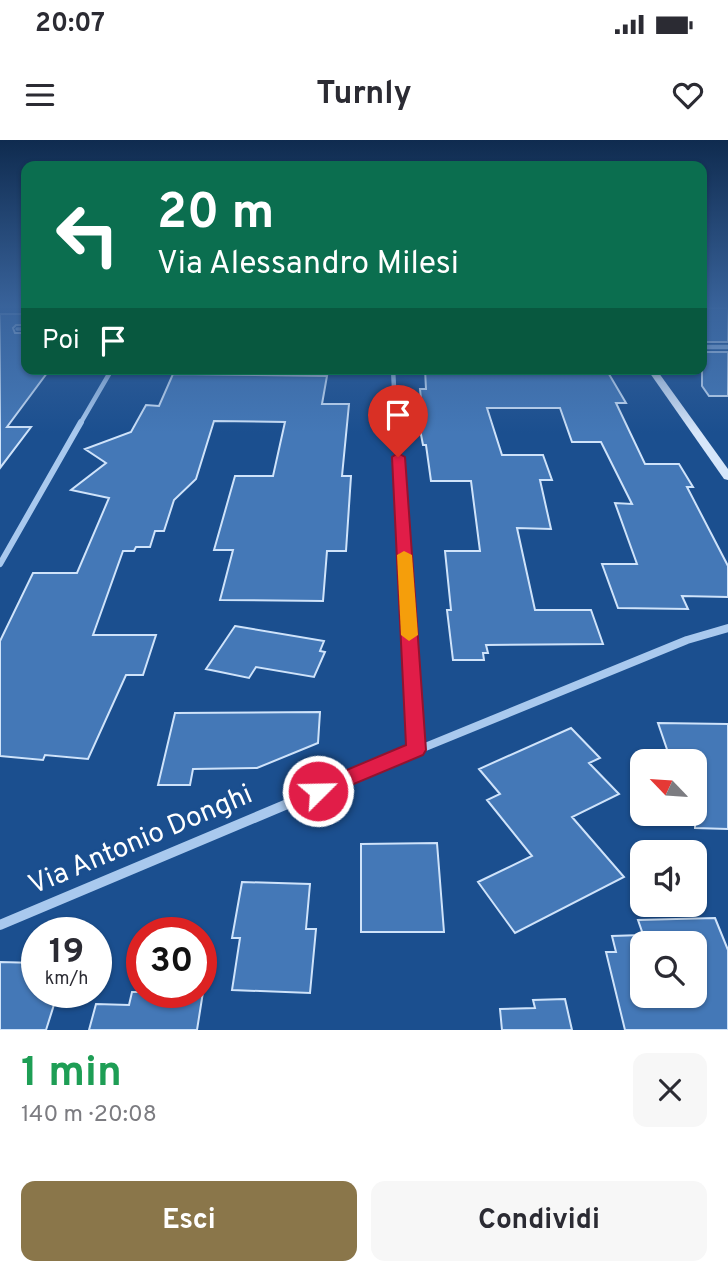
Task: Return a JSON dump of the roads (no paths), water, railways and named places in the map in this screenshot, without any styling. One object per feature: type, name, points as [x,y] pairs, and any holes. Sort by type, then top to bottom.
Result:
[{"type":"street","points":[[0,564],[109,375]]},
{"type":"street","points":[[393,375],[416,750]]},
{"type":"street","points":[[655,375],[728,477]]},
{"type":"street","name":"Via Antonio Donghi","points":[[0,925],[416,750],[687,640],[728,628]]}]
